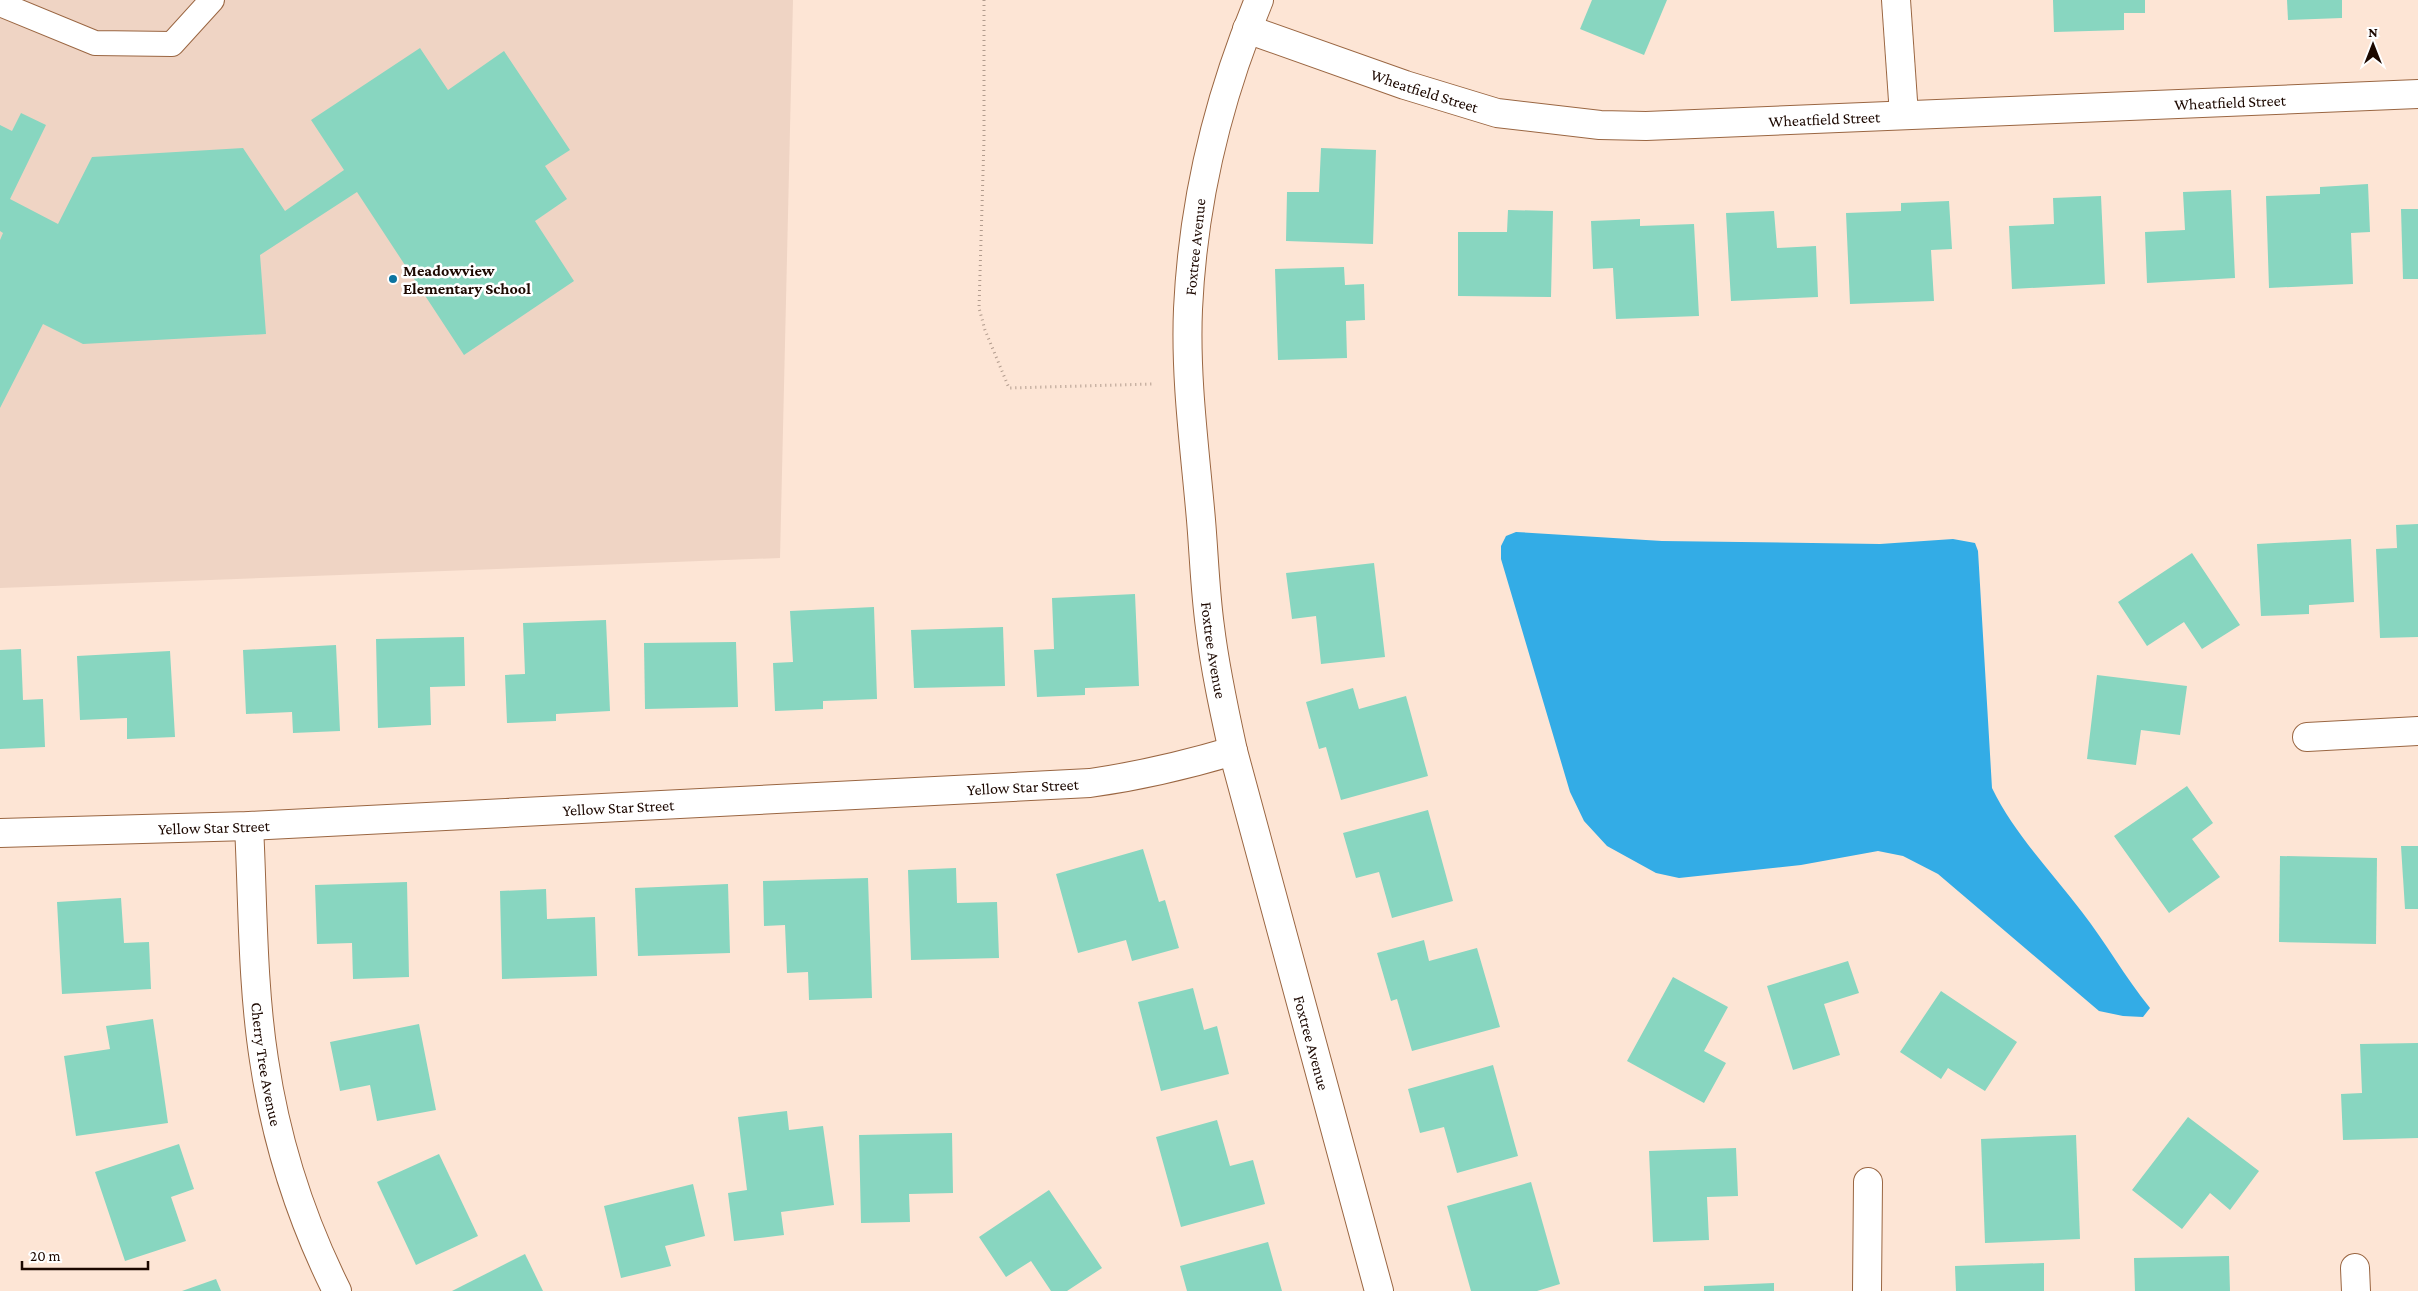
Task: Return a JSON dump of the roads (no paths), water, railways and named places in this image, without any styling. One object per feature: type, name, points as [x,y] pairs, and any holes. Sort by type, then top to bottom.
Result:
[{"type":"street","name":"Foxtree Avenue","points":[[1259,0],[1247,30],[1209,150],[1199,203],[1188,309],[1190,383],[1209,626],[1218,684],[1233,751],[1379,1291]]},
{"type":"street","points":[[1896,0],[1904,116]]},
{"type":"street","name":"Wheatfield Street","points":[[1247,30],[1449,99],[1498,113],[1600,125],[1646,126],[2418,94]]},
{"type":"street","points":[[2307,737],[2418,731]]},
{"type":"street","name":"Yellow Star Street","points":[[0,833],[249,826],[1090,783],[1170,769],[1233,751]]},
{"type":"street","name":"Cherry Tree Avenue","points":[[249,826],[257,992],[264,1060],[279,1135],[296,1194],[320,1257],[337,1291]]},
{"type":"street","points":[[1867,1291],[1868,1182]]},
{"type":"lane","points":[[0,4],[95,43],[172,44],[212,0]]},
{"type":"water","points":[[1516,532],[1662,541],[1880,544],[1953,539],[1975,543],[1978,551],[1992,788],[2022,837],[2091,924],[2150,1008],[2143,1017],[2123,1016],[2099,1011],[1938,874],[1903,856],[1878,851],[1801,865],[1679,878],[1656,873],[1607,846],[1584,821],[1570,792],[1501,559],[1501,546],[1506,536]]},
{"type":"place","name":"Meadowview Elementary School","points":[[393,279]]}]
